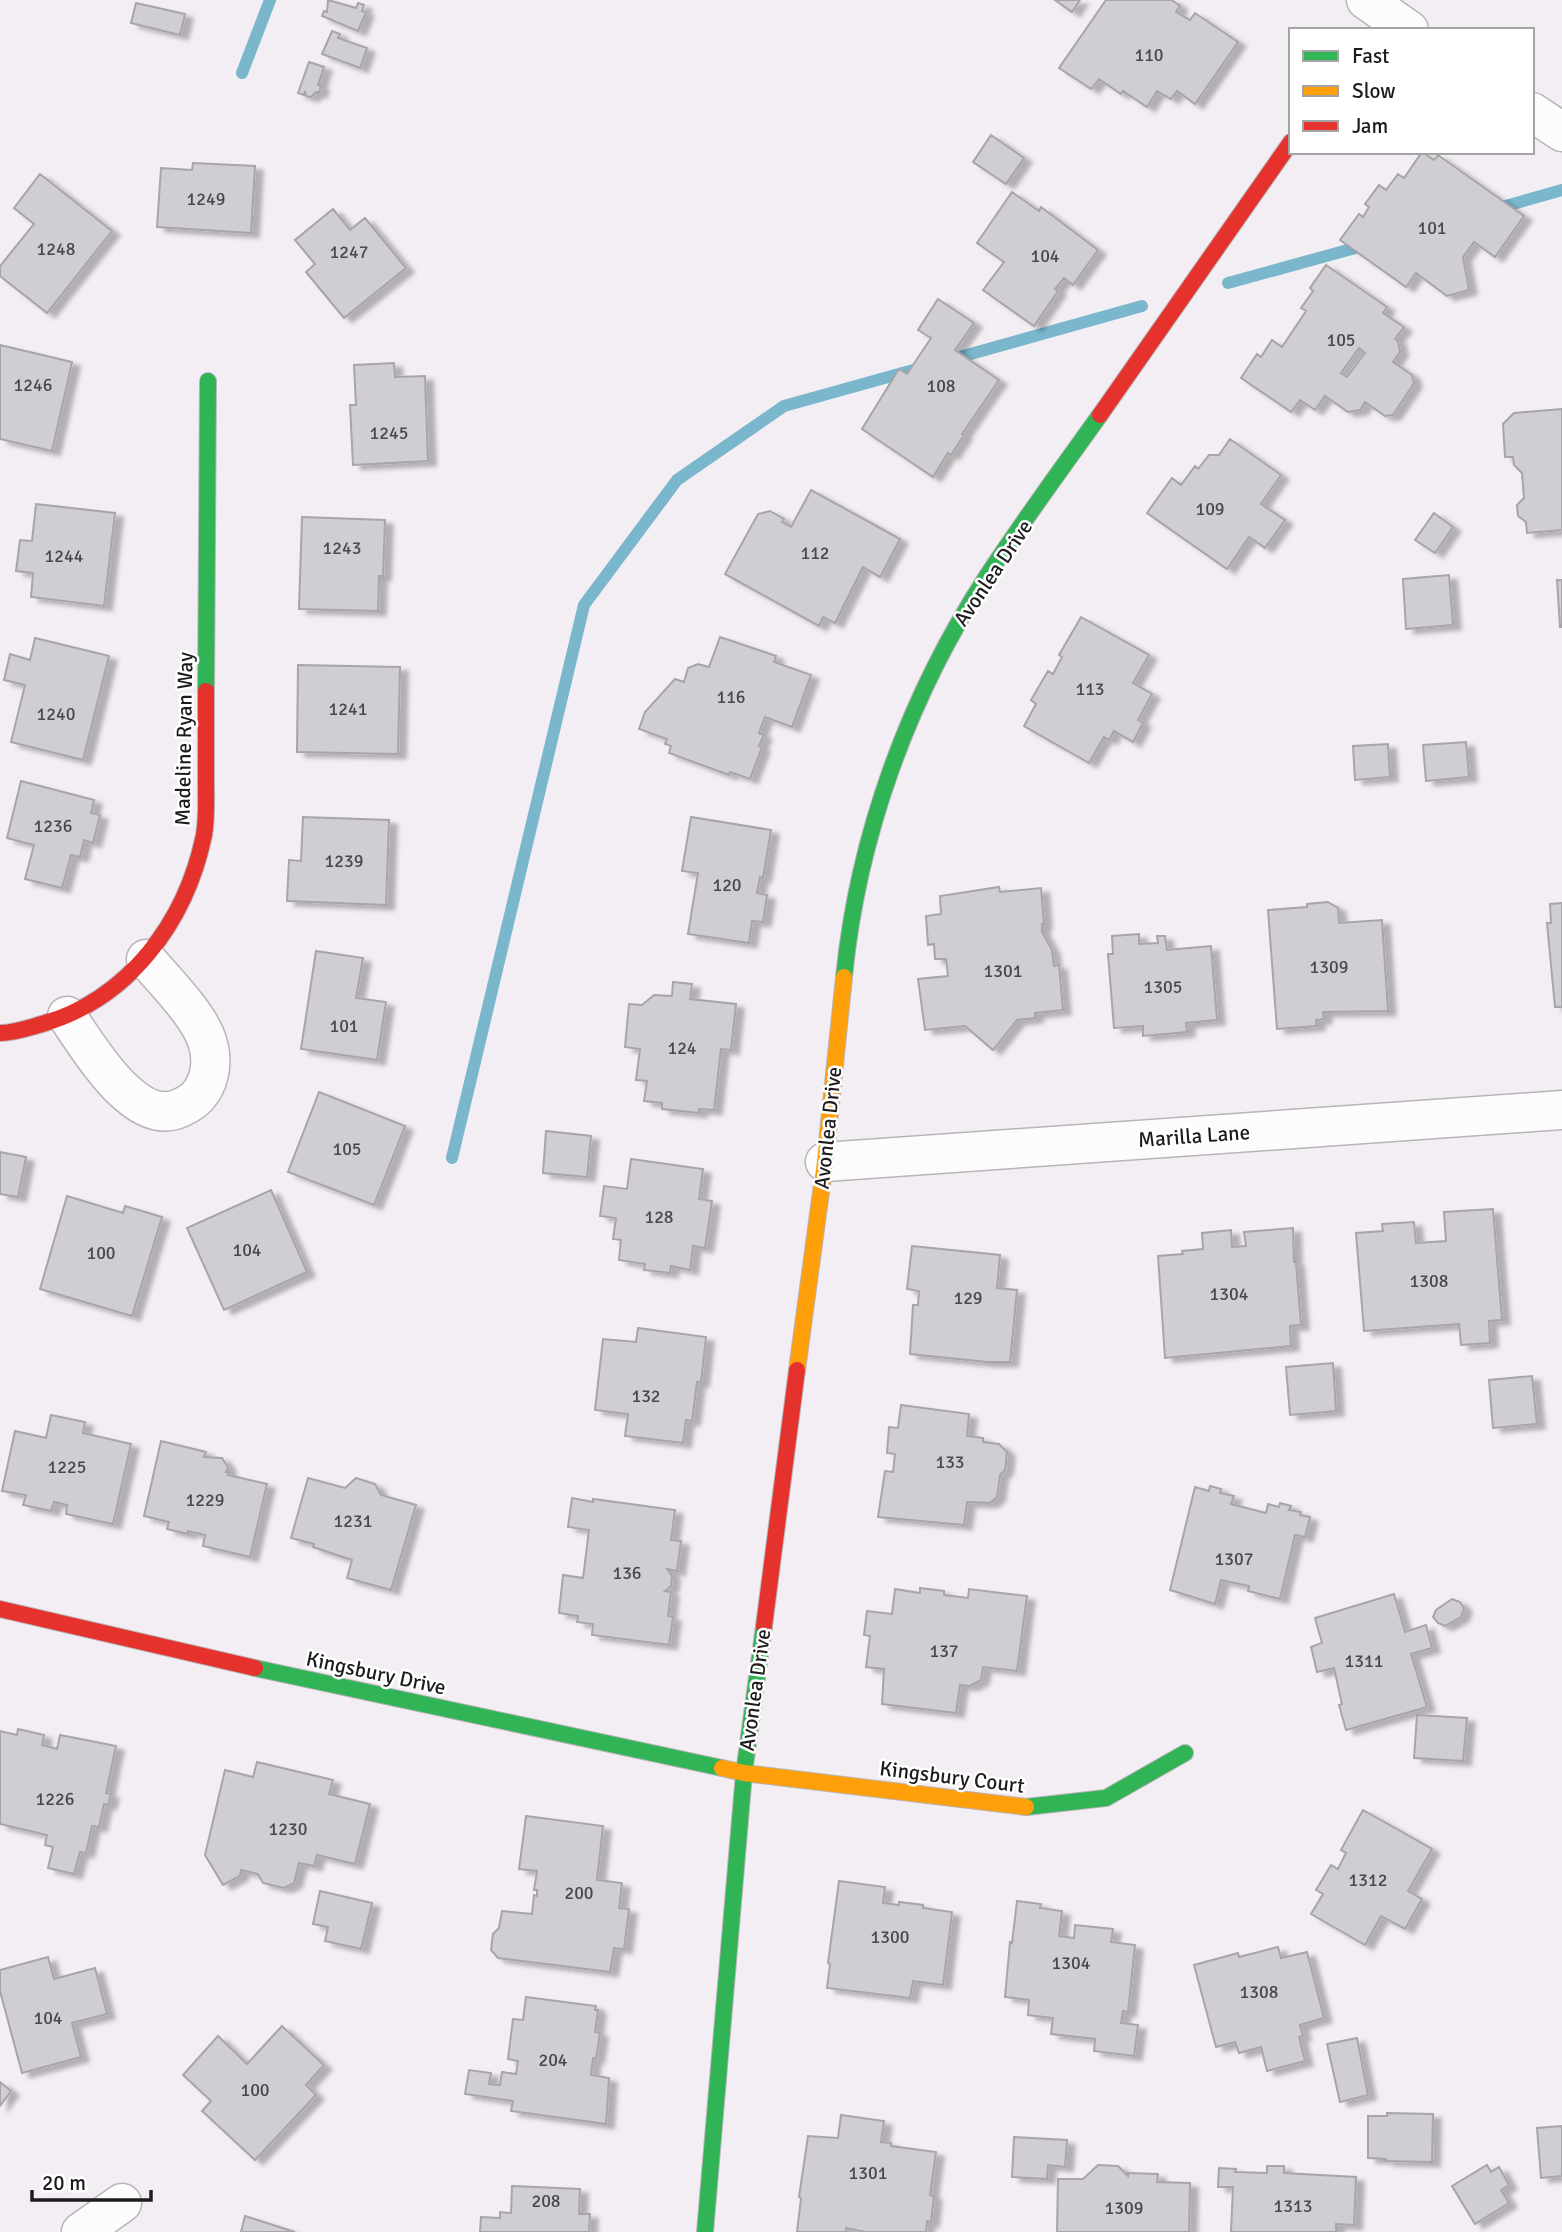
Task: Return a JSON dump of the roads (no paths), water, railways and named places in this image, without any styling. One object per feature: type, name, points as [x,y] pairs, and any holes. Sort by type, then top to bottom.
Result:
[{"type":"street","points":[[1534,113],[1562,132]]},
{"type":"street","name":"Avonlea Drive","points":[[705,2232],[744,1773],[825,1162],[847,944],[868,838],[911,718],[950,638],[987,576],[1289,145]]},
{"type":"street","name":"Madeline Ryan Way","points":[[0,1033],[9,1033],[67,1016],[121,983],[146,959],[172,921],[191,879],[204,832],[206,790],[208,381]]},
{"type":"street","points":[[67,1016],[111,1077],[128,1095],[150,1108],[164,1111],[187,1105],[199,1095],[207,1082],[210,1067],[207,1041],[195,1020],[146,959]]},
{"type":"street","name":"Marilla Lane","points":[[825,1162],[1562,1111]]},
{"type":"street","name":"Kingsbury Drive","points":[[0,1609],[296,1677],[744,1773]]},
{"type":"street","name":"Kingsbury Court","points":[[744,1773],[1032,1808],[1106,1798],[1185,1753]]},
{"type":"street","points":[[81,2232],[122,2203]]},
{"type":"waterway","points":[[242,73],[270,0]]},
{"type":"waterway","points":[[1495,209],[1562,190]]},
{"type":"waterway","points":[[1228,283],[1366,245]]},
{"type":"waterway","points":[[949,360],[1142,306]]},
{"type":"waterway","points":[[452,1158],[584,605],[677,480],[784,406],[924,367]]}]
